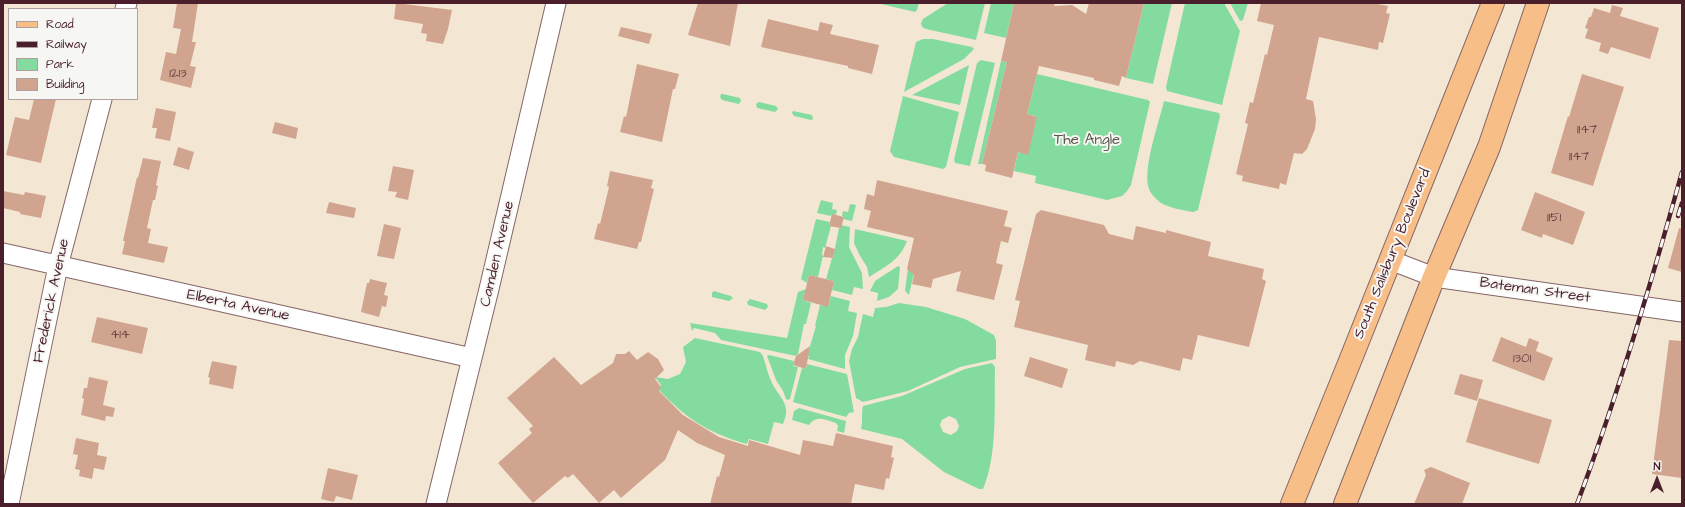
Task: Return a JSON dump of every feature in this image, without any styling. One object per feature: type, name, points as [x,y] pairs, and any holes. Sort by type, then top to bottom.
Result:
[{"type":"main road","name":"South Salisbury Boulevard","points":[[1292,504],[1493,3]]},
{"type":"main road","points":[[1344,504],[1434,277],[1489,147],[1538,3]]},
{"type":"street","name":"Camden Avenue","points":[[436,504],[556,3]]},
{"type":"street","name":"Frederick Avenue","points":[[9,504],[58,266],[102,100]]},
{"type":"street","name":"Elberta Avenue","points":[[3,253],[472,358]]},
{"type":"street","name":"Bateman Street","points":[[1390,260],[1434,277],[1682,312]]},
{"type":"green space","points":[[877,3],[919,3],[915,12]]},
{"type":"green space","points":[[948,3],[985,3],[976,40],[922,27],[921,23],[923,19]]},
{"type":"green space","points":[[991,3],[1014,3],[1006,38],[984,33]]},
{"type":"green space","points":[[1144,3],[1172,3],[1153,84],[1126,78]]},
{"type":"green space","points":[[1185,3],[1224,3],[1240,31],[1222,105],[1167,91],[1166,87]]},
{"type":"green space","points":[[1230,3],[1248,3],[1243,20],[1240,21]]},
{"type":"green space","points":[[923,39],[933,39],[972,47],[974,49],[964,59],[904,92],[916,42]]},
{"type":"green space","points":[[981,60],[995,63],[970,166],[955,163],[954,160],[977,63]]},
{"type":"green space","points":[[1001,61],[1007,62],[982,164],[978,164]]},
{"type":"green space","points":[[969,65],[960,105],[912,95]]},
{"type":"green space","name":"The Angle","points":[[1037,74],[1148,100],[1150,102],[1131,185],[1122,196],[1107,200],[1035,183],[1036,176],[1014,171],[1018,152],[1027,154],[1037,117],[1027,114]]},
{"type":"green space","points":[[721,94],[740,98],[741,101],[739,104],[722,100],[720,97]]},
{"type":"green space","points":[[903,96],[959,112],[946,167],[943,169],[894,157],[890,151]]},
{"type":"green space","points":[[1164,101],[1219,113],[1220,116],[1198,210],[1193,212],[1172,208],[1161,203],[1149,189],[1147,180],[1149,158]]},
{"type":"green space","points":[[759,102],[776,106],[778,109],[775,112],[757,108],[756,104]]},
{"type":"green space","points":[[793,111],[812,115],[813,119],[811,120],[794,116],[792,113]]},
{"type":"green space","points":[[821,200],[833,203],[832,209],[837,210],[836,215],[832,214],[831,216],[817,213]]},
{"type":"green space","points":[[850,204],[856,205],[852,221],[843,219],[844,217],[842,216],[843,211],[848,212]]},
{"type":"green space","points":[[816,219],[830,222],[829,225],[831,226],[825,248],[823,247],[823,256],[818,277],[809,275],[807,283],[801,279]]},
{"type":"green space","points":[[841,225],[850,227],[849,247],[862,273],[863,289],[854,287],[852,295],[832,290],[834,281],[826,279]]},
{"type":"green space","points":[[855,229],[907,241],[904,248],[896,258],[869,277],[867,267],[854,243]]},
{"type":"green space","points":[[898,266],[900,267],[898,289],[889,297],[877,301],[878,293],[870,291],[875,281]]},
{"type":"green space","points":[[908,268],[914,273],[909,295],[905,291]]},
{"type":"green space","points":[[806,289],[803,300],[811,303],[806,324],[804,324],[798,354],[796,356],[721,340],[715,333],[694,328],[692,331],[690,323],[787,338],[798,292]]},
{"type":"green space","points":[[714,291],[733,298],[729,301],[712,297],[712,293]]},
{"type":"green space","points":[[831,296],[850,301],[848,311],[857,313],[853,336],[845,355],[845,369],[808,359],[809,356],[807,356],[816,326],[820,305],[828,306]]},
{"type":"green space","points":[[750,299],[767,304],[768,307],[765,310],[748,305],[747,302]]},
{"type":"green space","points":[[899,303],[926,307],[965,319],[994,335],[996,341],[996,359],[960,367],[908,391],[863,402],[856,398],[849,361],[852,349],[858,337],[863,314],[873,317],[875,308],[886,307]]},
{"type":"green space","points":[[695,338],[760,352],[763,356],[775,389],[786,406],[783,424],[774,422],[768,444],[749,439],[747,444],[709,430],[679,409],[659,390],[661,385],[655,377],[668,379],[680,374],[686,362],[683,347]]},
{"type":"green space","points":[[769,355],[794,361],[793,366],[798,367],[790,399],[788,400],[786,399],[776,380],[767,356]]},
{"type":"green space","points":[[992,363],[995,367],[993,445],[988,475],[983,489],[979,489],[944,472],[902,439],[861,429],[863,406],[902,396],[965,369]],"holes":[[[949,416],[956,419],[959,426],[957,431],[951,435],[943,432],[940,425],[942,420]]]},
{"type":"green space","points":[[807,364],[847,374],[854,412],[849,413],[846,417],[793,402],[802,368],[806,369]]},
{"type":"green space","points":[[799,408],[846,421],[844,433],[837,431],[838,426],[836,423],[825,419],[815,420],[809,425],[792,420],[794,411]]},
{"type":"building","points":[[177,3],[198,3],[192,42],[196,42],[190,66],[196,67],[191,88],[160,80],[166,52],[176,54],[181,29],[173,28]]},
{"type":"building","points":[[396,3],[452,10],[443,44],[426,41],[427,34],[421,33],[423,24],[394,19]]},
{"type":"building","points":[[698,3],[738,3],[730,46],[688,35]]},
{"type":"building","points":[[1014,3],[1055,3],[1054,6],[1072,5],[1086,14],[1089,3],[1144,3],[1126,78],[1122,76],[1119,86],[1094,80],[1094,78],[1039,66],[1027,114],[1037,117],[1028,155],[1018,152],[1012,178],[985,171],[986,165],[982,164],[1007,62],[1001,61]]},
{"type":"building","points":[[1261,3],[1373,3],[1388,6],[1386,13],[1390,14],[1383,43],[1379,42],[1378,50],[1319,37],[1306,99],[1313,101],[1316,119],[1315,129],[1307,149],[1302,154],[1294,153],[1286,185],[1280,183],[1279,189],[1242,181],[1243,176],[1236,174],[1248,124],[1245,123],[1250,102],[1253,103],[1274,25],[1257,21]]},
{"type":"building","points":[[1612,5],[1623,8],[1620,16],[1659,28],[1650,59],[1611,47],[1608,54],[1599,51],[1601,43],[1585,38],[1588,29],[1585,28],[1594,8],[1610,13]]},
{"type":"building","points":[[768,19],[818,31],[820,22],[833,25],[830,34],[879,45],[872,74],[848,68],[848,66],[761,47]]},
{"type":"building","points":[[621,27],[652,34],[649,44],[618,36]]},
{"type":"building","points":[[637,64],[679,74],[675,89],[673,89],[662,142],[620,132],[624,116],[626,117]]},
{"type":"building","points":[[1582,74],[1624,87],[1593,186],[1551,173]]},
{"type":"building","points":[[34,100],[56,100],[41,163],[6,155],[15,117],[29,120]]},
{"type":"building","points":[[156,108],[176,112],[170,141],[155,138],[157,128],[152,128]]},
{"type":"building","points":[[275,122],[298,128],[296,139],[272,133]]},
{"type":"building","points":[[178,147],[194,152],[189,170],[173,165]]},
{"type":"building","points":[[143,158],[161,161],[156,185],[158,186],[155,200],[153,200],[147,228],[151,229],[148,243],[168,247],[164,263],[122,254],[125,241],[123,241],[137,177],[138,178]]},
{"type":"building","points":[[393,166],[414,170],[408,200],[395,197],[397,192],[388,191]]},
{"type":"building","points":[[610,171],[653,180],[651,188],[654,189],[641,242],[639,242],[637,249],[594,239],[598,223],[600,224],[609,187],[607,186]]},
{"type":"building","points":[[877,180],[1008,211],[1004,226],[1012,228],[1008,243],[1001,241],[996,263],[1003,265],[994,300],[956,291],[961,271],[933,279],[931,288],[912,284],[914,275],[907,269],[914,238],[867,227],[871,211],[864,209],[867,194],[874,196]]},
{"type":"building","points":[[3,191],[24,195],[25,192],[46,196],[41,218],[20,214],[20,212],[3,208]]},
{"type":"building","points":[[1535,192],[1585,212],[1573,245],[1543,234],[1542,238],[1521,230]]},
{"type":"building","points":[[329,202],[356,208],[354,218],[326,213]]},
{"type":"building","points":[[1041,210],[1104,225],[1109,234],[1133,240],[1136,226],[1166,233],[1166,230],[1211,242],[1208,256],[1264,269],[1262,279],[1266,281],[1249,347],[1198,335],[1192,360],[1183,358],[1180,371],[1140,361],[1133,365],[1116,361],[1115,367],[1085,360],[1088,345],[1014,327],[1020,301],[1015,300],[1036,214]]},
{"type":"building","points":[[832,214],[844,217],[841,228],[829,226]]},
{"type":"building","points":[[384,224],[401,228],[394,259],[377,256]]},
{"type":"building","points":[[1679,228],[1682,229],[1682,272],[1668,268]]},
{"type":"building","points":[[826,246],[835,249],[833,258],[823,257]]},
{"type":"building","points":[[809,275],[834,281],[828,307],[803,300]]},
{"type":"building","points":[[370,279],[387,283],[384,295],[388,296],[386,307],[382,306],[379,317],[361,312],[367,283],[369,283]]},
{"type":"building","points":[[97,317],[148,328],[142,354],[91,342]]},
{"type":"building","points":[[1501,337],[1526,347],[1529,338],[1539,342],[1536,351],[1553,358],[1544,381],[1492,361]]},
{"type":"building","points":[[1669,340],[1682,341],[1682,478],[1652,474]]},
{"type":"building","points":[[810,346],[806,369],[793,365],[796,356]]},
{"type":"building","points":[[629,351],[637,360],[648,352],[658,359],[664,370],[655,379],[661,387],[659,391],[683,415],[719,437],[748,446],[749,440],[800,455],[803,440],[833,446],[836,433],[893,446],[891,457],[894,458],[889,479],[886,478],[884,490],[855,484],[851,504],[710,504],[717,476],[719,477],[725,455],[697,443],[678,430],[665,460],[621,498],[614,490],[599,503],[573,474],[568,478],[565,476],[533,503],[498,463],[532,433],[529,429],[533,426],[507,398],[554,357],[581,385],[613,363],[616,354],[625,354]]},
{"type":"building","points":[[1030,357],[1068,369],[1062,388],[1024,376]]},
{"type":"building","points":[[212,361],[237,366],[233,389],[209,384],[210,378],[208,377]]},
{"type":"building","points":[[1460,374],[1483,380],[1477,401],[1454,394]]},
{"type":"building","points":[[89,377],[108,381],[103,405],[115,408],[113,417],[106,416],[105,421],[81,415],[84,399],[82,398],[84,388],[87,388]]},
{"type":"building","points":[[1479,398],[1552,420],[1539,464],[1466,442]]},
{"type":"building","points":[[76,438],[99,443],[97,455],[107,457],[104,470],[94,468],[92,479],[79,476],[80,470],[75,469],[78,455],[73,454]]},
{"type":"building","points":[[1431,467],[1470,483],[1462,504],[1414,504],[1426,475],[1424,470]]},
{"type":"building","points":[[328,468],[358,475],[352,500],[336,496],[334,502],[321,499]]},
{"type":"railway","points":[[1577,504],[1633,339],[1682,172]]},
{"type":"railway","points":[[1678,216],[1682,203]]}]
